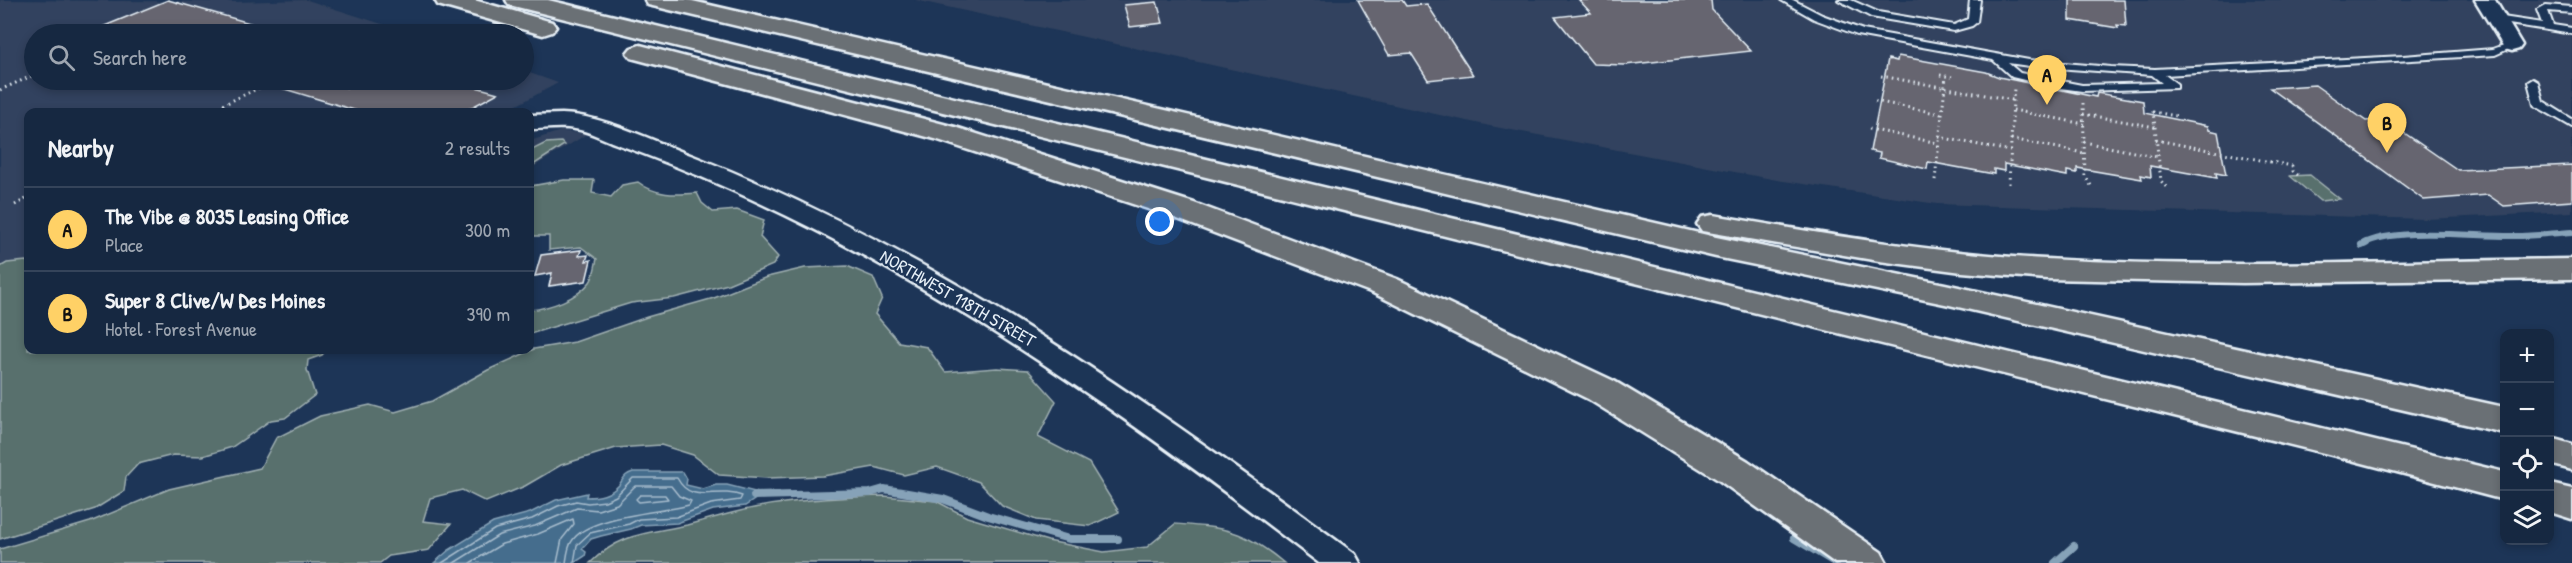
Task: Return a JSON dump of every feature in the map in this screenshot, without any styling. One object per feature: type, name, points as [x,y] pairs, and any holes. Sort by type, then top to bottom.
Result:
[{"type":"highway","points":[[447,0],[945,134],[1183,210],[1385,286],[1601,390],[1734,471],[1866,563]]},
{"type":"highway","points":[[518,0],[2281,429],[2500,485]]},
{"type":"highway","points":[[657,0],[1716,247],[1945,294],[2500,419]]},
{"type":"highway","points":[[1449,186],[1631,209],[1909,255],[2043,268],[2175,274],[2572,269]]},
{"type":"highway","points":[[1716,247],[1940,308],[2500,439]]},
{"type":"highway","points":[[2554,432],[2572,436]]},
{"type":"highway","points":[[2554,452],[2572,457]]},
{"type":"highway","points":[[2554,499],[2572,504]]},
{"type":"street","points":[[2485,0],[2512,45]]},
{"type":"street","name":"NORTHWEST 118TH STREET","points":[[534,122],[580,122],[656,150],[795,209],[916,270],[1006,323],[1100,384],[1178,439],[1343,563]]},
{"type":"lane","points":[[1786,0],[1844,29],[2029,63],[2155,72],[2470,54],[2495,52],[2512,45]]},
{"type":"lane","points":[[1843,0],[1875,15],[1954,28],[1968,24],[1972,20],[1975,0]]},
{"type":"lane","points":[[2549,27],[2542,10],[2546,8],[2572,10]]},
{"type":"lane","points":[[2496,19],[2572,31]]},
{"type":"lane","points":[[1997,58],[2016,75],[2082,88],[2173,86],[2155,72]]},
{"type":"lane","points":[[2534,82],[2538,103],[2572,124]]},
{"type":"path","points":[[1940,75],[1952,77]]},
{"type":"path","points":[[2009,184],[2016,75]]},
{"type":"path","points":[[1881,76],[2013,100]]},
{"type":"path","points":[[1935,180],[1946,76]]},
{"type":"path","points":[[0,90],[24,79]]},
{"type":"path","points":[[2082,88],[2085,176],[2092,187]]},
{"type":"path","points":[[216,108],[254,90]]},
{"type":"path","points":[[1875,101],[1941,114]]},
{"type":"path","points":[[2013,111],[2084,124]]},
{"type":"path","points":[[2167,188],[2161,181],[2153,112],[2177,116]]},
{"type":"path","points":[[2083,114],[2155,127]]},
{"type":"path","points":[[1869,129],[1938,143]]},
{"type":"path","points":[[1939,137],[2010,151]]},
{"type":"path","points":[[2011,139],[2084,153]]},
{"type":"path","points":[[2156,141],[2292,166],[2293,171],[2299,176]]},
{"type":"path","points":[[2084,142],[2158,157]]},
{"type":"path","points":[[15,205],[24,200]]},
{"type":"shaded area","points":[[0,0],[236,2],[307,0],[382,24],[24,24],[24,90],[534,90],[534,75],[558,83],[511,108],[24,108],[24,354],[27,354],[0,446]]},
{"type":"shaded area","points":[[915,0],[2572,0],[2572,212],[2426,219],[1937,204],[1777,180],[1490,126]]},
{"type":"shaded area","points":[[561,131],[587,134],[534,167],[534,140]]},
{"type":"green space","points":[[561,142],[564,145],[534,164],[534,149],[546,143]]},
{"type":"green space","points":[[2310,175],[2340,199],[2320,201],[2290,176]]},
{"type":"green space","points":[[564,180],[594,180],[592,193],[611,197],[622,185],[638,182],[659,192],[697,193],[702,203],[713,212],[737,210],[764,220],[760,237],[778,257],[773,265],[728,284],[674,298],[631,303],[534,333],[534,309],[554,305],[578,293],[591,280],[597,259],[581,247],[549,250],[549,236],[534,236],[534,185]]},
{"type":"green space","points":[[24,261],[24,354],[323,354],[308,360],[307,370],[315,395],[285,418],[271,420],[232,447],[203,456],[173,455],[138,464],[126,477],[124,491],[95,509],[0,539],[0,267],[7,263]]},
{"type":"green space","points":[[847,266],[873,277],[882,298],[875,314],[899,342],[927,347],[945,372],[997,368],[1028,370],[1056,401],[1038,437],[1089,463],[1119,512],[1090,526],[1036,520],[1002,506],[979,482],[937,467],[904,475],[874,467],[823,476],[768,478],[719,475],[693,455],[661,445],[616,448],[561,465],[525,486],[486,502],[462,490],[430,498],[423,521],[451,524],[429,550],[389,556],[380,563],[0,563],[0,549],[90,522],[169,489],[260,468],[276,438],[320,416],[370,405],[395,412],[432,401],[488,370],[523,354],[534,354],[534,349],[575,342],[647,317],[714,298],[767,277],[805,268]]},
{"type":"green space","points":[[884,496],[936,501],[967,517],[1048,541],[1104,552],[1147,547],[1175,524],[1221,529],[1257,543],[1284,563],[590,563],[613,545],[624,540],[741,511],[805,500]]},
{"type":"water","points":[[633,472],[683,472],[687,479],[686,485],[703,489],[716,485],[727,485],[763,494],[745,506],[713,510],[677,523],[641,525],[591,539],[582,549],[586,552],[585,556],[574,563],[434,563],[449,550],[493,523],[530,513],[556,500],[587,493],[586,497],[604,495],[616,488],[626,476]]},
{"type":"building","points":[[168,0],[253,24],[109,24]]},
{"type":"building","points":[[1358,0],[1402,0],[1406,6],[1427,4],[1473,75],[1428,80],[1411,53],[1389,55]]},
{"type":"building","points":[[1579,0],[1711,0],[1712,10],[1751,51],[1625,65],[1593,64],[1555,17],[1591,13]]},
{"type":"building","points":[[2070,0],[2124,0],[2126,26],[2117,25],[2118,28],[2070,20]]},
{"type":"building","points":[[1157,2],[1163,23],[1130,27],[1124,5]]},
{"type":"building","points":[[1898,56],[1986,72],[1999,77],[2096,97],[2097,93],[2143,101],[2144,113],[2208,126],[2209,130],[2218,132],[2226,175],[2216,173],[2217,178],[2150,166],[2151,177],[2141,175],[2142,179],[2077,168],[2077,173],[2067,171],[2067,176],[2004,164],[2004,171],[1994,169],[1994,174],[1928,162],[1927,169],[1879,158],[1880,153],[1870,151],[1888,59],[1897,61]]},
{"type":"building","points":[[2315,85],[2366,121],[2384,119],[2458,170],[2572,165],[2572,201],[2504,206],[2488,195],[2424,200],[2270,88]]},
{"type":"building","points":[[288,90],[487,90],[498,93],[470,108],[348,108]]},
{"type":"building","points":[[581,250],[579,256],[588,255],[586,261],[591,260],[586,281],[549,286],[552,273],[535,276],[541,255]]},
{"type":"waterway","points":[[2363,244],[2395,235],[2530,236],[2572,232]]},
{"type":"waterway","points":[[2362,245],[2366,243]]},
{"type":"waterway","points":[[754,496],[870,493],[884,489],[943,499],[988,516],[1069,539],[1118,539]]},
{"type":"waterway","points":[[1794,538],[1836,563]]},
{"type":"waterway","points":[[2055,563],[2074,546]]},
{"type":"place","name":"The Vibe @ 8035 Leasing Office","points":[[2047,105]]},
{"type":"place","name":"Super 8 Clive/W Des Moines","points":[[2387,153]]}]
